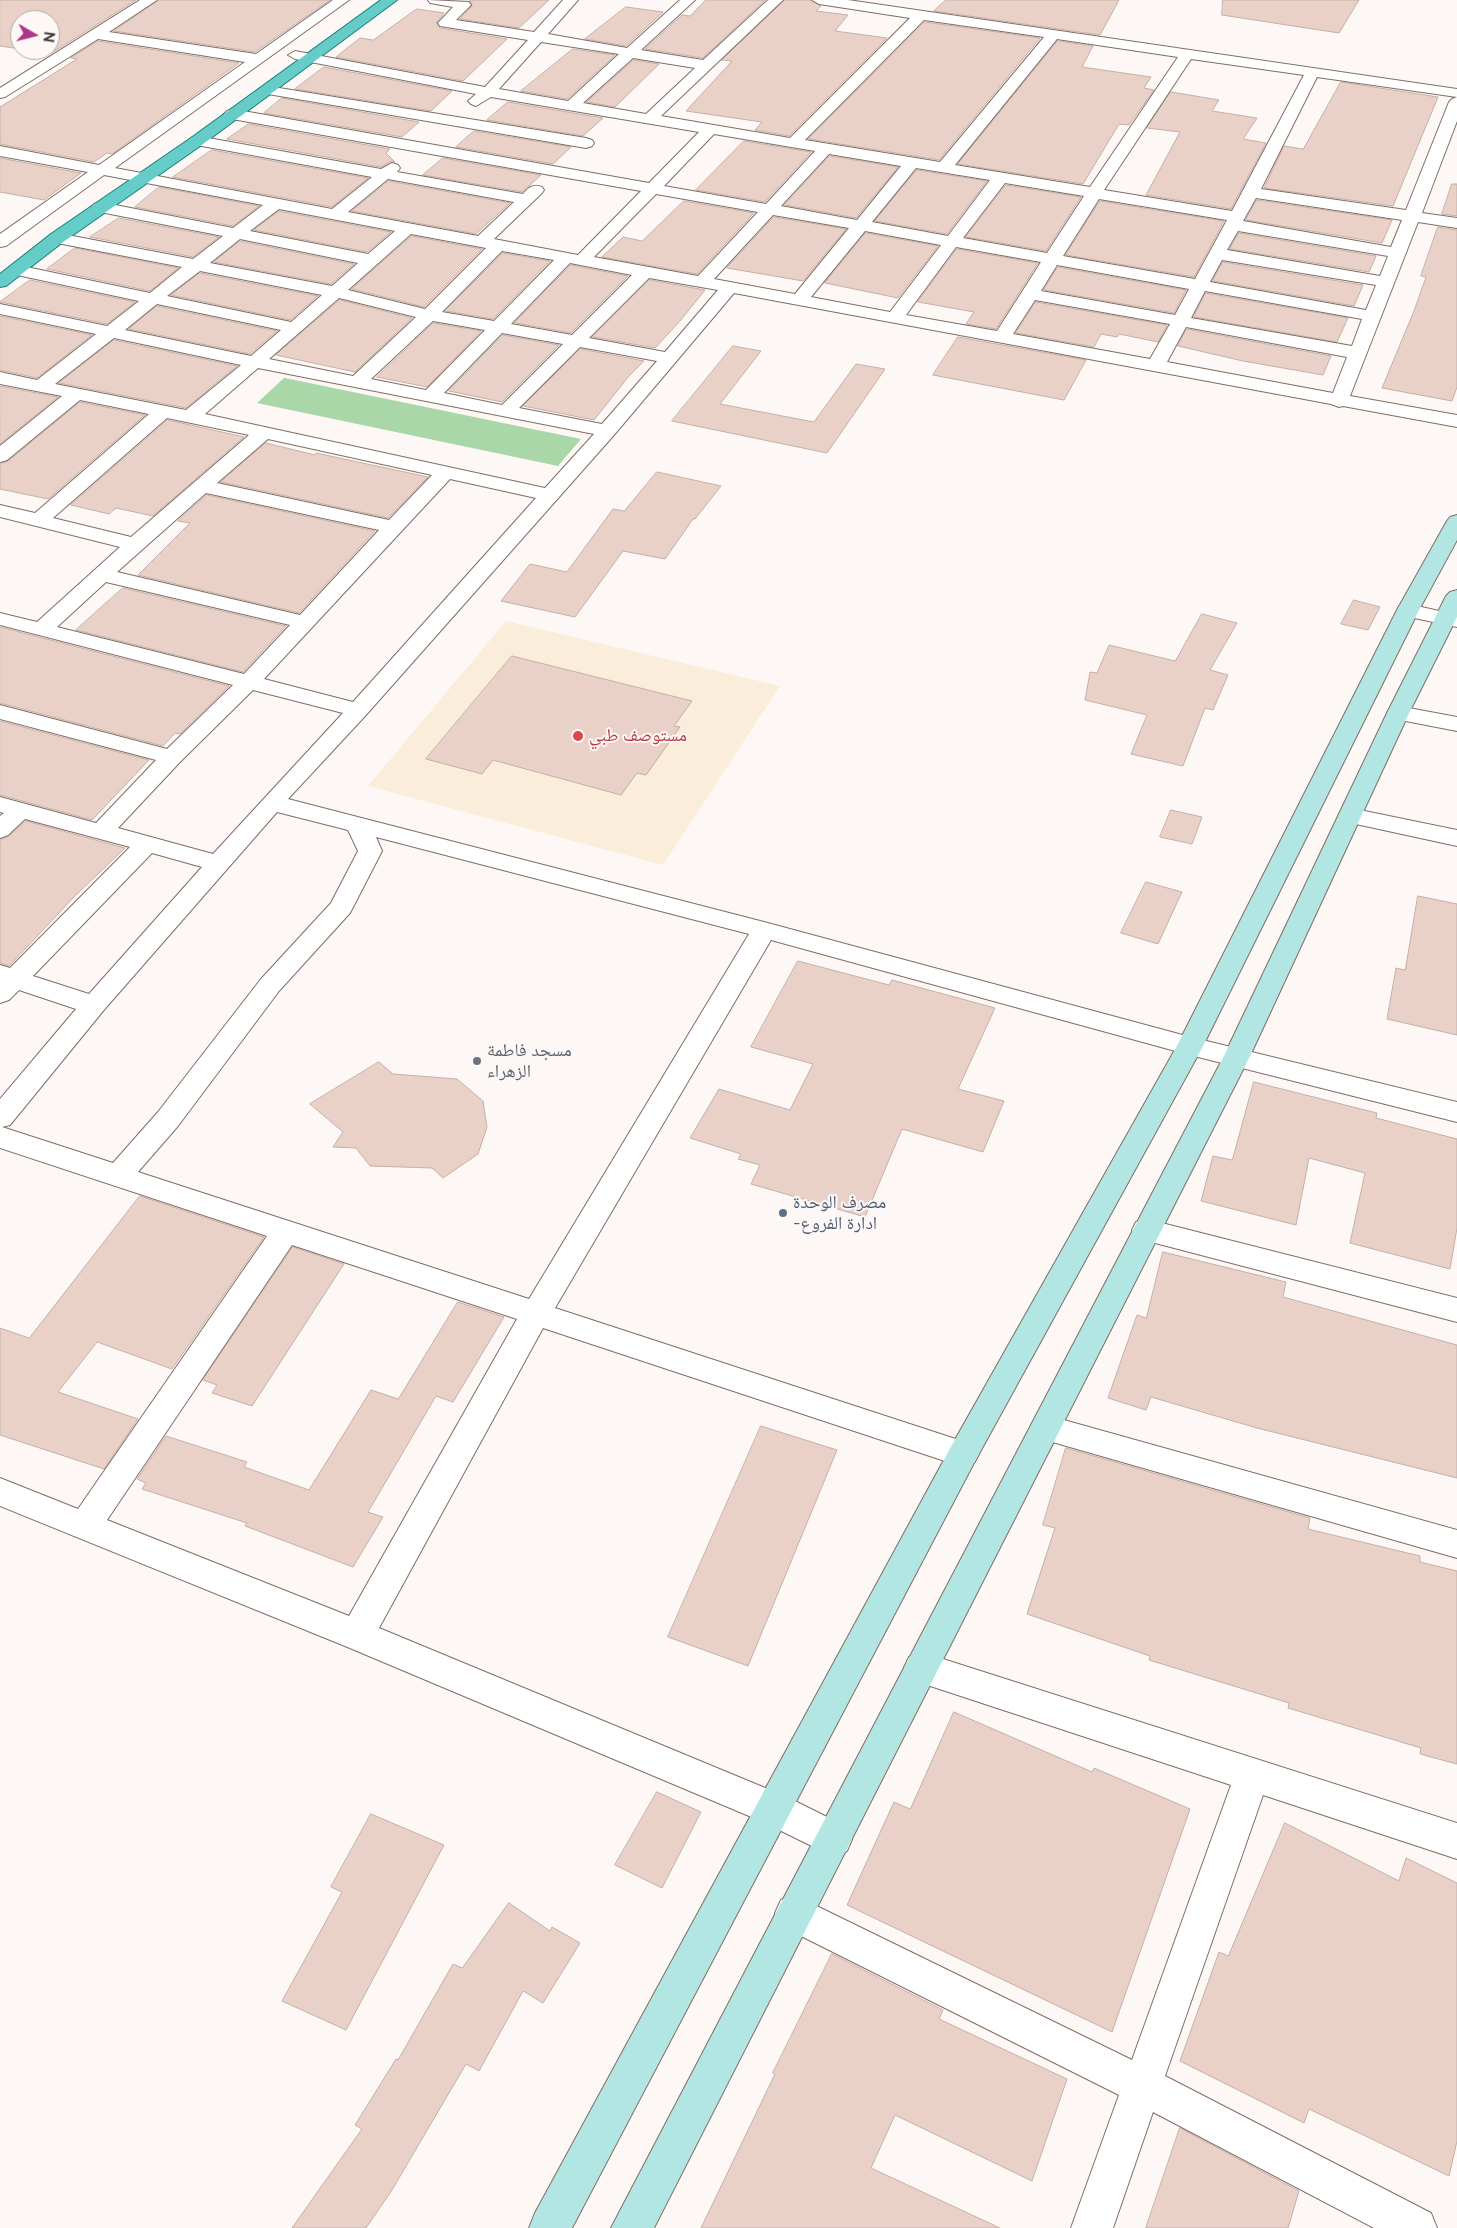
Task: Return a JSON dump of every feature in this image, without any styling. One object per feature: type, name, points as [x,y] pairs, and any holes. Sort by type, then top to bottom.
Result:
[{"type":"main road","points":[[8,256],[57,238],[197,142],[232,114],[267,90],[302,56],[370,0]]},
{"type":"main road","points":[[0,282],[8,256],[123,175],[390,0]]},
{"type":"main road","points":[[550,2228],[963,1454],[1190,1046],[1408,610],[1457,521]]},
{"type":"main road","points":[[632,2228],[794,1913],[834,1840],[1237,1056],[1398,713],[1453,612]]},
{"type":"street","points":[[0,94],[150,0]]},
{"type":"street","points":[[8,256],[101,170],[342,0]]},
{"type":"street","points":[[435,0],[464,5],[445,23],[608,47],[631,53],[706,66]]},
{"type":"street","points":[[334,214],[488,92],[571,0]]},
{"type":"street","points":[[570,106],[688,0]]},
{"type":"street","points":[[649,119],[776,0]]},
{"type":"street","points":[[819,0],[1457,93]]},
{"type":"street","points":[[793,143],[921,15]]},
{"type":"street","points":[[94,34],[257,59]]},
{"type":"street","points":[[944,168],[1054,34]]},
{"type":"street","points":[[1002,338],[1094,193],[1188,53]]},
{"type":"street","points":[[302,56],[488,92],[1094,193],[1398,253]]},
{"type":"street","points":[[1155,367],[1237,221],[1313,71]]},
{"type":"street","points":[[267,90],[586,143]]},
{"type":"street","points":[[1339,401],[1457,102]]},
{"type":"street","points":[[232,114],[417,147],[566,162],[652,189],[1373,316]]},
{"type":"street","points":[[356,383],[430,315],[526,199],[618,114]]},
{"type":"street","points":[[430,397],[500,328],[652,189],[711,129]]},
{"type":"street","points":[[197,142],[526,199]]},
{"type":"street","points":[[702,282],[826,148]]},
{"type":"street","points":[[0,150],[123,175],[730,288],[1339,401],[1457,421]]},
{"type":"street","points":[[799,300],[859,224],[912,162]]},
{"type":"street","points":[[894,318],[1001,177]]},
{"type":"street","points":[[1251,192],[1457,223]]},
{"type":"street","points":[[41,386],[276,203]]},
{"type":"street","points":[[100,207],[370,260]]},
{"type":"street","points":[[190,417],[295,328],[408,228]]},
{"type":"street","points":[[57,238],[335,292],[430,315],[670,358]]},
{"type":"street","points":[[1218,254],[1386,282]]},
{"type":"street","points":[[8,256],[154,298],[295,328]]},
{"type":"street","points":[[505,412],[646,272]]},
{"type":"street","points":[[0,1118],[94,1005],[608,431],[730,288]]},
{"type":"street","points":[[1031,294],[1358,352]]},
{"type":"street","points":[[0,309],[356,383],[608,431]]},
{"type":"street","points":[[0,378],[264,432],[550,495]]},
{"type":"street","points":[[0,456],[76,394]]},
{"type":"street","points":[[39,520],[164,411]]},
{"type":"street","points":[[42,629],[135,544],[264,432]]},
{"type":"street","points":[[102,831],[172,757],[249,682],[446,471]]},
{"type":"street","points":[[201,486],[393,528]]},
{"type":"street","points":[[0,511],[135,544]]},
{"type":"street","points":[[102,574],[304,622]]},
{"type":"street","points":[[1408,610],[1453,612]]},
{"type":"street","points":[[0,619],[358,710]]},
{"type":"street","points":[[0,712],[172,757]]},
{"type":"street","points":[[1398,713],[1457,724]]},
{"type":"street","points":[[273,803],[764,930],[1190,1046],[1237,1056],[1457,1112]]},
{"type":"street","points":[[0,830],[10,806],[220,864]]},
{"type":"street","points":[[1350,816],[1457,838]]},
{"type":"street","points":[[118,1176],[168,1119],[270,985],[342,907],[370,851],[358,825]]},
{"type":"street","points":[[5,982],[147,844]]},
{"type":"street","points":[[357,1635],[536,1313],[764,930]]},
{"type":"street","points":[[5,982],[94,1005]]},
{"type":"street","points":[[0,1137],[963,1454]]},
{"type":"street","points":[[1146,1230],[1457,1310]]},
{"type":"street","points":[[85,1525],[286,1231]]},
{"type":"street","points":[[1046,1428],[1457,1544]]},
{"type":"street","points":[[0,1492],[357,1635],[774,1809],[834,1840]]},
{"type":"street","points":[[921,1668],[1457,1841]]},
{"type":"street","points":[[1092,2228],[1252,1776]]},
{"type":"street","points":[[794,1913],[1143,2086],[1416,2228]]},
{"type":"shaded area","name":"مستوصف طبي","points":[[506,621],[780,686],[663,865],[368,786]]},
{"type":"green space","points":[[284,378],[581,439],[558,466],[257,403]]},
{"type":"building","points":[[0,0],[136,0],[60,48],[60,10],[10,10],[10,48],[0,46]]},
{"type":"building","points":[[159,0],[330,0],[255,52],[114,31]]},
{"type":"building","points":[[470,0],[549,0],[519,28],[460,19],[472,6]]},
{"type":"building","points":[[706,0],[765,0],[703,58],[645,49],[682,15],[690,16]]},
{"type":"building","points":[[785,0],[810,0],[821,6],[816,11],[848,15],[835,31],[887,38],[789,136],[755,130],[762,122],[686,111],[732,61],[722,60]]},
{"type":"building","points":[[946,0],[1119,0],[1100,35],[934,11]]},
{"type":"building","points":[[1223,0],[1359,0],[1339,33],[1222,15]]},
{"type":"building","points":[[626,7],[663,12],[626,46],[585,39]]},
{"type":"building","points":[[417,9],[444,13],[436,23],[440,28],[507,39],[463,81],[336,57],[360,38],[373,40]]},
{"type":"building","points":[[925,22],[1040,38],[939,160],[809,139]]},
{"type":"building","points":[[98,41],[239,63],[112,154],[107,153],[94,162],[0,144],[0,107],[77,59],[71,58]]},
{"type":"building","points":[[1058,41],[1093,46],[1082,67],[1151,77],[1144,88],[1154,90],[1129,125],[1119,124],[1083,184],[958,164]]},
{"type":"building","points":[[573,49],[615,55],[567,99],[521,91]]},
{"type":"building","points":[[634,60],[659,64],[615,107],[587,102]]},
{"type":"building","points":[[324,67],[452,91],[431,111],[295,89]]},
{"type":"building","points":[[1341,82],[1438,97],[1393,206],[1264,188],[1284,146],[1303,149]]},
{"type":"building","points":[[1171,92],[1219,100],[1212,111],[1257,118],[1243,139],[1266,143],[1231,209],[1146,195],[1180,132],[1147,128]]},
{"type":"building","points":[[282,98],[419,122],[402,137],[264,113]]},
{"type":"building","points":[[508,102],[603,118],[583,136],[487,120]]},
{"type":"building","points":[[249,124],[390,149],[386,153],[395,162],[391,161],[381,167],[227,139]]},
{"type":"building","points":[[474,131],[571,147],[553,164],[456,147]]},
{"type":"building","points":[[744,141],[811,152],[765,202],[696,190]]},
{"type":"building","points":[[212,150],[368,178],[332,207],[173,177]]},
{"type":"building","points":[[830,156],[898,167],[856,218],[785,205]]},
{"type":"building","points":[[0,158],[81,173],[44,200],[0,192]]},
{"type":"building","points":[[443,158],[541,175],[522,192],[423,175]]},
{"type":"building","points":[[917,170],[987,181],[947,234],[875,221]]},
{"type":"building","points":[[389,181],[510,203],[476,234],[352,211]]},
{"type":"building","points":[[1452,184],[1457,184],[1457,216],[1442,214]]},
{"type":"building","points":[[1006,185],[1081,197],[1046,251],[966,237]]},
{"type":"building","points":[[159,187],[259,206],[233,226],[135,207]]},
{"type":"building","points":[[1257,200],[1392,220],[1382,243],[1246,220]]},
{"type":"building","points":[[684,201],[754,213],[697,274],[602,257],[623,237],[642,241]]},
{"type":"building","points":[[1100,201],[1224,221],[1194,277],[1066,255]]},
{"type":"building","points":[[279,211],[391,232],[367,252],[254,230]]},
{"type":"building","points":[[774,217],[846,229],[803,281],[727,268]]},
{"type":"building","points":[[119,218],[219,237],[193,257],[90,237]]},
{"type":"building","points":[[1438,227],[1457,230],[1457,387],[1452,401],[1382,388],[1426,277],[1421,276]]},
{"type":"building","points":[[866,233],[938,246],[898,298],[825,283]]},
{"type":"building","points":[[1239,233],[1376,256],[1369,272],[1230,249]]},
{"type":"building","points":[[412,236],[482,249],[424,307],[352,289]]},
{"type":"building","points":[[240,241],[354,264],[331,284],[214,262]]},
{"type":"building","points":[[75,248],[178,268],[150,291],[47,269]]},
{"type":"building","points":[[957,249],[1038,263],[996,329],[966,324],[974,312],[918,302]]},
{"type":"building","points":[[503,253],[550,261],[493,319],[446,311]]},
{"type":"building","points":[[1223,262],[1363,285],[1354,306],[1213,281]]},
{"type":"building","points":[[571,265],[628,276],[571,333],[515,323]]},
{"type":"building","points":[[1058,267],[1186,290],[1174,313],[1044,290]]},
{"type":"building","points":[[200,273],[318,296],[290,320],[171,295]]},
{"type":"building","points":[[30,280],[135,302],[107,324],[0,302]]},
{"type":"building","points":[[650,280],[705,290],[655,348],[593,337]]},
{"type":"building","points":[[1206,293],[1348,318],[1337,342],[1194,317]]},
{"type":"building","points":[[340,300],[412,318],[355,372],[276,355]]},
{"type":"building","points":[[1036,302],[1167,325],[1158,342],[1119,334],[1117,337],[1101,334],[1094,347],[1016,333]]},
{"type":"building","points":[[157,306],[277,331],[250,354],[129,329]]},
{"type":"building","points":[[0,316],[92,335],[37,378],[0,370]]},
{"type":"building","points":[[434,323],[481,331],[427,387],[377,377]]},
{"type":"building","points":[[1187,329],[1331,356],[1323,375],[1243,361],[1178,346]]},
{"type":"building","points":[[503,335],[559,345],[502,402],[449,391]]},
{"type":"building","points":[[958,337],[1086,360],[1064,400],[933,375]]},
{"type":"building","points":[[114,340],[237,366],[186,408],[59,383]]},
{"type":"building","points":[[733,346],[761,351],[720,404],[814,422],[856,364],[885,369],[827,453],[672,421]]},
{"type":"building","points":[[581,349],[644,361],[629,376],[594,420],[523,406]]},
{"type":"building","points":[[0,386],[58,397],[0,444]]},
{"type":"building","points":[[80,402],[145,415],[48,499],[0,489],[0,464],[8,461]]},
{"type":"building","points":[[168,420],[244,437],[153,516],[116,508],[109,514],[71,505]]},
{"type":"building","points":[[266,443],[315,455],[316,453],[428,477],[388,518],[221,482]]},
{"type":"building","points":[[657,472],[721,486],[695,519],[693,519],[665,559],[623,551],[575,617],[501,601],[530,564],[567,572],[613,509],[624,511]]},
{"type":"building","points":[[207,495],[375,531],[299,613],[138,575],[190,523],[178,521]]},
{"type":"building","points":[[123,588],[286,626],[243,672],[76,630]]},
{"type":"building","points":[[1354,600],[1380,607],[1368,630],[1341,624]]},
{"type":"building","points":[[1202,614],[1237,623],[1210,670],[1228,675],[1213,710],[1205,708],[1183,766],[1131,754],[1147,715],[1085,700],[1090,672],[1097,673],[1109,645],[1175,661]]},
{"type":"building","points":[[0,627],[229,686],[180,734],[175,733],[163,746],[0,703]]},
{"type":"building","points":[[512,656],[692,701],[674,726],[680,727],[646,775],[637,773],[621,795],[493,760],[482,774],[426,759]]},
{"type":"building","points":[[0,721],[149,760],[92,820],[0,795]]},
{"type":"building","points":[[1171,810],[1202,817],[1192,844],[1160,837]]},
{"type":"building","points":[[26,821],[125,848],[74,897],[9,966],[0,963],[0,840],[9,836]]},
{"type":"building","points":[[1146,882],[1182,892],[1158,944],[1121,933]]},
{"type":"building","points":[[1418,896],[1457,904],[1457,1035],[1387,1019],[1396,968],[1405,970]]},
{"type":"building","points":[[798,961],[889,985],[892,980],[995,1008],[958,1089],[1004,1101],[983,1152],[902,1129],[865,1217],[751,1184],[760,1165],[738,1159],[741,1154],[690,1138],[719,1089],[790,1110],[813,1064],[751,1047]]},
{"type":"building","points":[[379,1062],[393,1074],[457,1079],[483,1101],[487,1127],[478,1154],[443,1178],[432,1168],[370,1166],[356,1148],[333,1147],[343,1132],[310,1104]]},
{"type":"building","points":[[1254,1082],[1377,1113],[1376,1118],[1457,1139],[1457,1228],[1450,1269],[1350,1243],[1365,1173],[1309,1158],[1296,1225],[1201,1201],[1213,1156],[1232,1160]]},
{"type":"building","points":[[140,1196],[264,1237],[172,1369],[97,1342],[58,1392],[138,1419],[104,1469],[0,1435],[0,1328],[29,1338]]},
{"type":"building","points":[[293,1247],[344,1264],[252,1406],[212,1393],[217,1385],[203,1380]]},
{"type":"building","points":[[1163,1252],[1286,1282],[1283,1297],[1457,1345],[1457,1478],[1257,1428],[1151,1397],[1146,1410],[1108,1398],[1137,1315],[1146,1318]]},
{"type":"building","points":[[458,1302],[504,1317],[453,1402],[436,1396],[368,1512],[383,1517],[353,1567],[245,1526],[247,1523],[142,1489],[146,1483],[137,1479],[166,1436],[247,1462],[244,1467],[309,1490],[371,1390],[398,1399]]},
{"type":"building","points":[[761,1426],[837,1450],[748,1666],[668,1637]]},
{"type":"building","points":[[1066,1448],[1310,1518],[1308,1529],[1420,1556],[1420,1562],[1457,1571],[1457,1764],[1420,1754],[1421,1748],[1288,1708],[1289,1703],[1149,1660],[1150,1656],[1027,1614],[1055,1528],[1043,1525]]},
{"type":"building","points":[[954,1712],[1092,1772],[1094,1768],[1190,1809],[1112,2032],[847,1905],[894,1802],[910,1809]]},
{"type":"building","points":[[657,1792],[701,1812],[662,1888],[615,1865]]},
{"type":"building","points":[[371,1814],[444,1845],[346,2030],[282,2001],[342,1892],[331,1887]]},
{"type":"building","points":[[1285,1823],[1399,1881],[1406,1858],[1457,1883],[1457,2141],[1449,2176],[1309,2109],[1304,2123],[1180,2061],[1219,1952],[1228,1956]]},
{"type":"building","points":[[509,1903],[550,1931],[552,1927],[580,1943],[543,2003],[523,1991],[479,2071],[466,2064],[392,2190],[366,2228],[292,2228],[362,2129],[355,2125],[396,2059],[398,2060],[453,1964],[462,1968]]},
{"type":"building","points":[[832,1954],[943,2010],[939,2019],[1067,2079],[1032,2181],[895,2115],[871,2168],[1000,2228],[701,2228],[775,2074],[773,2073]]},
{"type":"building","points":[[1180,2128],[1299,2191],[1288,2228],[1146,2228]]},
{"type":"place","name":"مستوصف طبي","points":[[578,736]]},
{"type":"place","name":"مسجد فاطمة الزهراء","points":[[477,1061]]},
{"type":"place","name":"مصرف الوحدة -ادارة الفروع","points":[[783,1213]]}]
